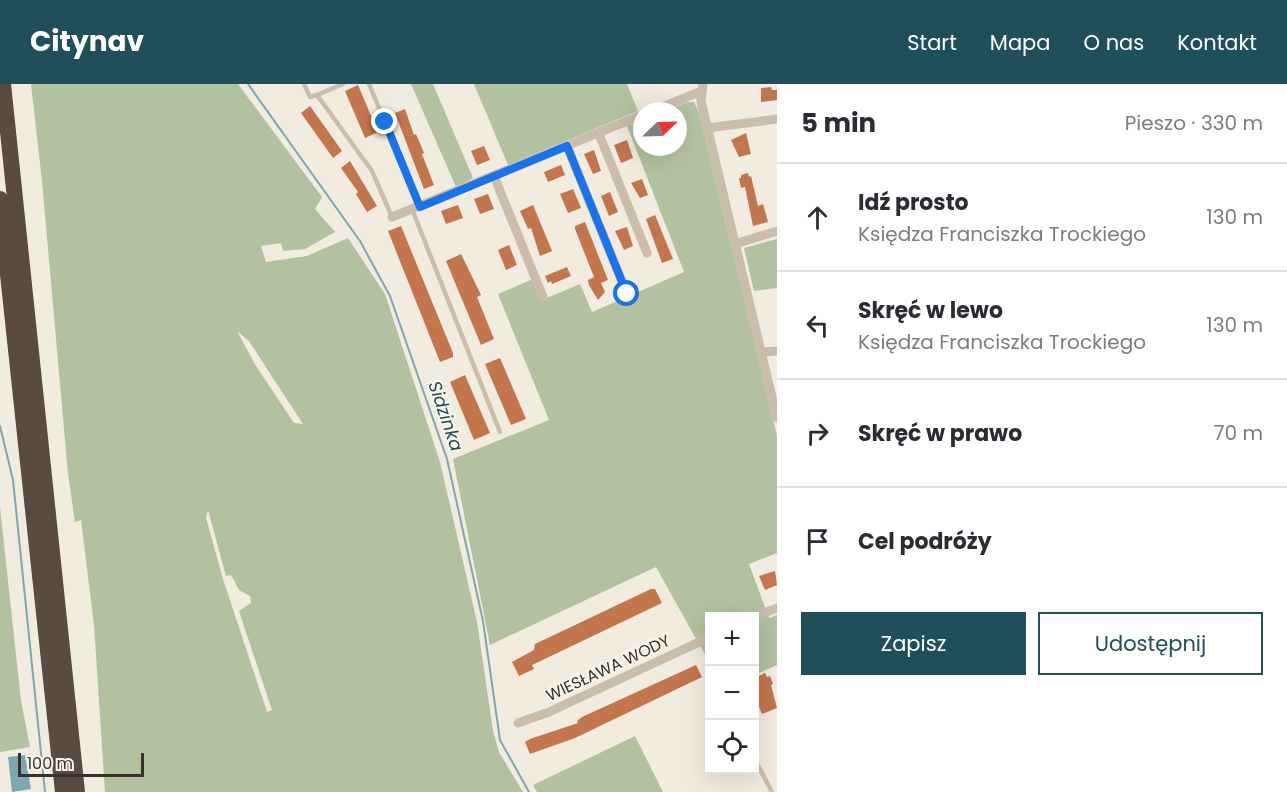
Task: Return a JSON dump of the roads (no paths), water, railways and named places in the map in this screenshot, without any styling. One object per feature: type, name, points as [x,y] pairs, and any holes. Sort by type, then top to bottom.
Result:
[{"type":"highway","points":[[3,84],[77,792]]},
{"type":"highway","points":[[0,199],[63,792]]},
{"type":"street","points":[[671,102],[703,87]]},
{"type":"street","points":[[703,87],[701,101],[707,128],[777,418]]},
{"type":"street","points":[[392,217],[633,119]]},
{"type":"street","points":[[707,128],[777,119]]},
{"type":"street","points":[[599,134],[647,253]]},
{"type":"street","points":[[567,146],[627,294]]},
{"type":"street","points":[[494,176],[543,297]]},
{"type":"street","points":[[735,244],[777,231]]},
{"type":"street","points":[[762,352],[777,351]]},
{"type":"street","points":[[759,615],[777,608]]},
{"type":"street","name":"WIESŁAWA WODY","points":[[518,723],[549,712],[705,639]]},
{"type":"lane","points":[[304,84],[310,97],[343,84]]},
{"type":"lane","points":[[369,84],[500,432]]},
{"type":"lane","points":[[317,95],[372,171],[392,217]]},
{"type":"lane","points":[[759,767],[772,792]]},
{"type":"water","points":[[25,755],[31,789],[12,792],[8,757]]},
{"type":"waterway","name":"Sidzinka","points":[[248,84],[360,241],[390,296],[447,459],[483,621],[500,740],[529,792]]},
{"type":"waterway","points":[[0,426],[13,480],[45,792]]}]
